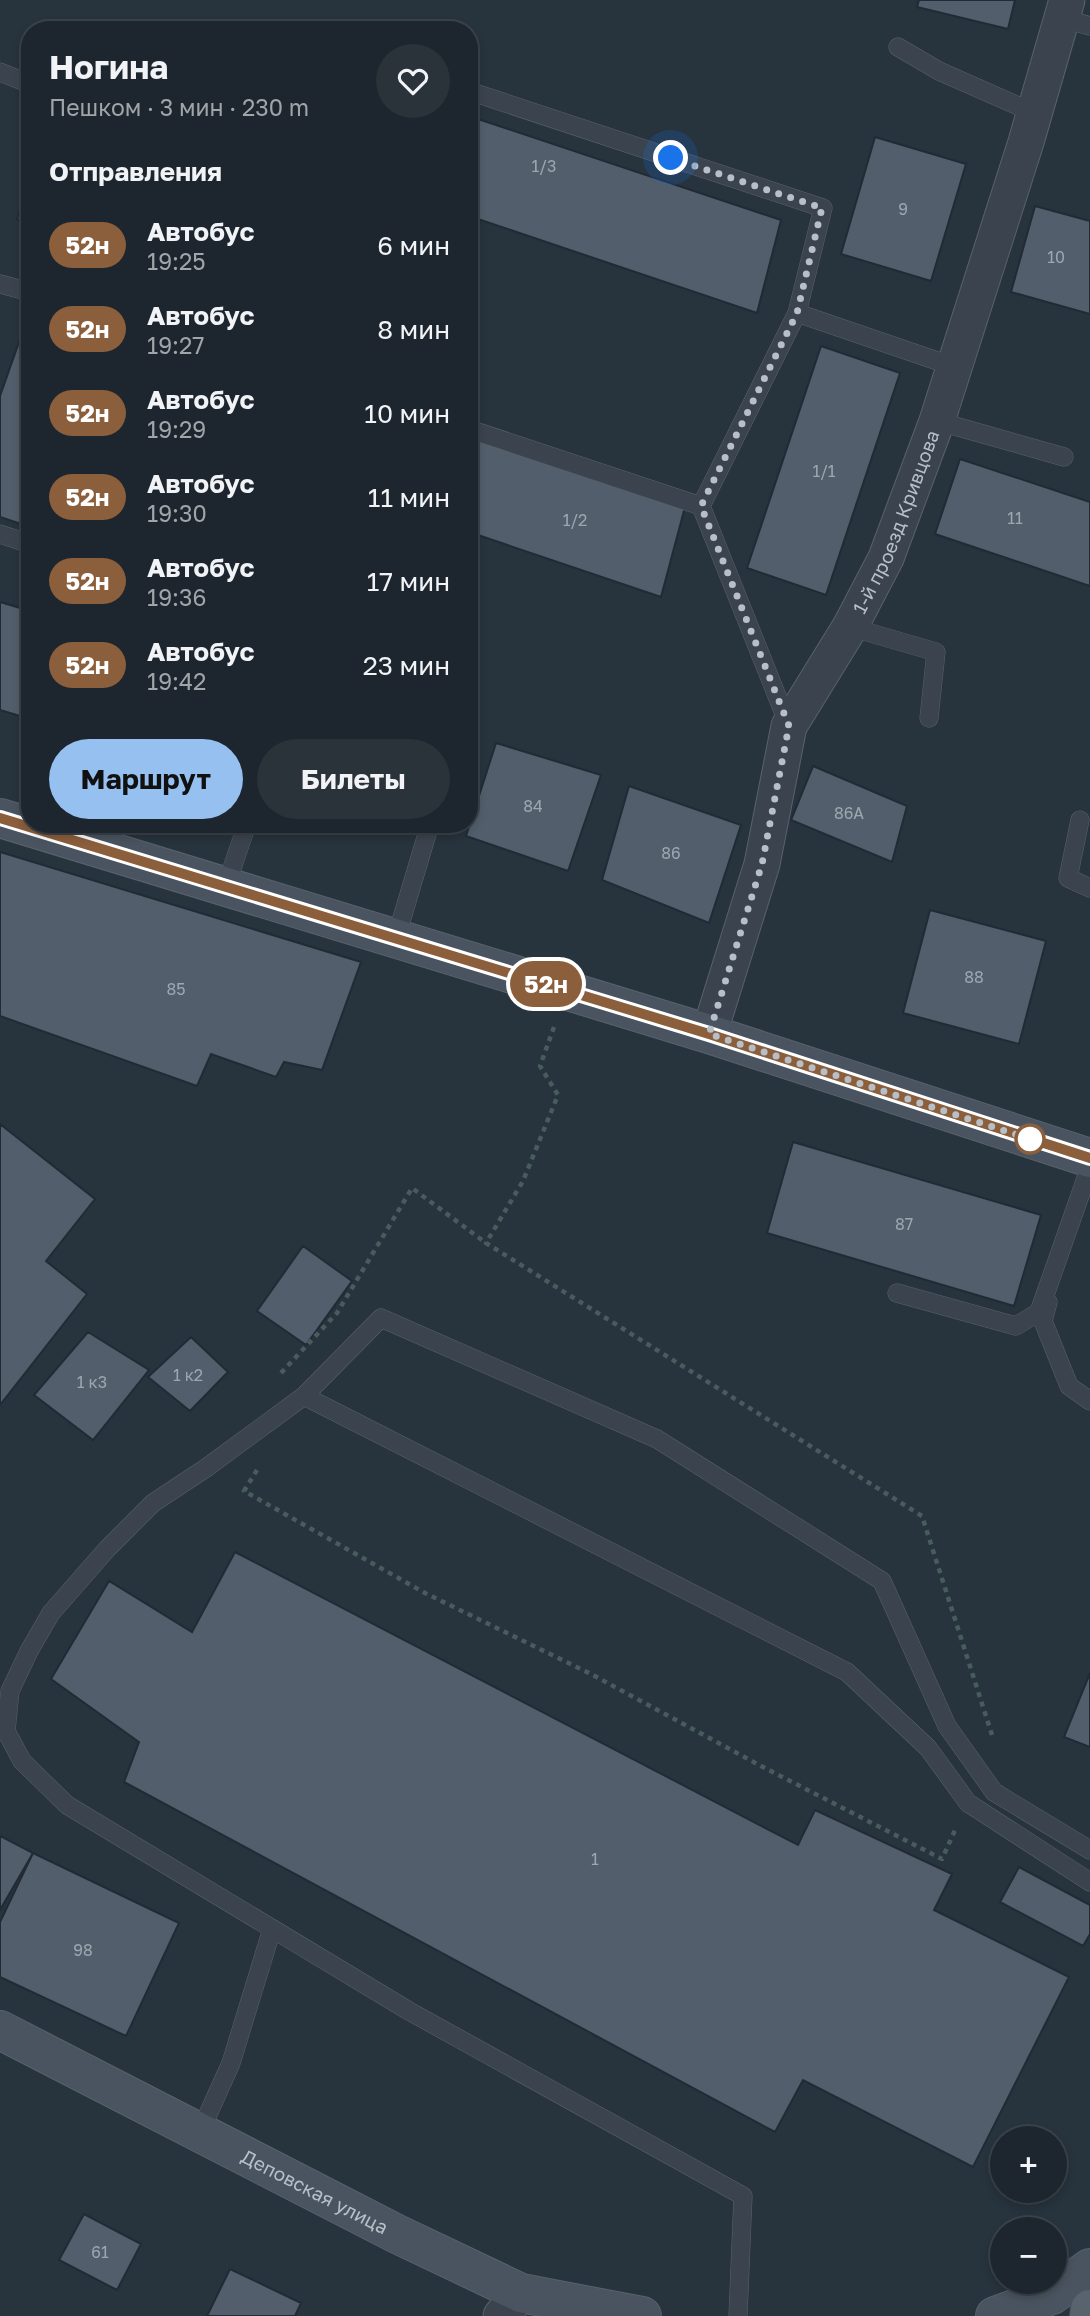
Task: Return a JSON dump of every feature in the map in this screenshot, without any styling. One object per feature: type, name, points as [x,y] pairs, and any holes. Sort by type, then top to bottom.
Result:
[{"type":"main road","points":[[1089,2316],[1090,2309]]},
{"type":"street","name":"1-й проезд Кривцова","points":[[709,1034],[762,864],[789,726],[850,627],[886,558],[955,367],[1034,113],[1073,14]]},
{"type":"street","points":[[0,818],[21,824]]},
{"type":"street","points":[[50,833],[709,1034],[1086,1172]]},
{"type":"street","name":"Деповская улица","points":[[0,2030],[397,2234],[511,2305],[642,2316]]},
{"type":"street","points":[[995,2316],[1052,2295],[1090,2268]]},
{"type":"lane","points":[[898,47],[939,71],[1034,113]]},
{"type":"lane","points":[[0,72],[21,81]]},
{"type":"lane","points":[[478,94],[822,208],[797,313],[701,506],[789,726]]},
{"type":"lane","points":[[0,284],[21,290]]},
{"type":"lane","points":[[797,313],[955,367]]},
{"type":"lane","points":[[937,421],[1064,457]]},
{"type":"lane","points":[[478,432],[701,506]]},
{"type":"lane","points":[[0,534],[21,541]]},
{"type":"lane","points":[[850,627],[936,652],[929,718]]},
{"type":"lane","points":[[1080,820],[1068,878],[1090,888]]},
{"type":"lane","points":[[226,886],[244,833]]},
{"type":"lane","points":[[396,938],[427,833]]},
{"type":"lane","points":[[897,1293],[1016,1326],[1039,1312],[1086,1172],[1090,1167]]},
{"type":"lane","points":[[1086,1172],[1043,1321],[1069,1386],[1090,1401]]},
{"type":"lane","points":[[738,2316],[743,2196],[410,2011],[66,1805],[22,1761],[6,1731],[9,1691],[51,1613],[107,1549],[153,1503],[304,1396],[381,1318],[657,1438],[882,1581],[947,1726],[995,1792],[1090,1850]]},
{"type":"lane","points":[[304,1396],[847,1672],[928,1748],[968,1803],[1090,1882]]},
{"type":"lane","points":[[200,2132],[232,2063],[272,1929]]},
{"type":"path","points":[[486,1243],[523,1181],[558,1095],[540,1066],[567,990]]},
{"type":"path","points":[[968,1803],[942,1860],[591,1674],[425,1593],[244,1491],[275,1441],[277,1378],[337,1313],[412,1188],[486,1243],[922,1516],[996,1749],[982,1775]]},
{"type":"building","points":[[919,0],[1015,0],[1008,29],[917,7]]},
{"type":"building","points":[[478,119],[781,220],[757,313],[478,219]]},
{"type":"building","points":[[875,137],[966,164],[931,281],[841,254]]},
{"type":"building","points":[[1035,206],[1090,221],[1090,314],[1011,292]]},
{"type":"building","points":[[21,336],[21,524],[0,517],[0,396]]},
{"type":"building","points":[[821,346],[900,373],[826,595],[747,568]]},
{"type":"building","points":[[478,438],[685,507],[661,597],[478,535]]},
{"type":"building","points":[[960,459],[1090,502],[1090,586],[935,534]]},
{"type":"building","points":[[0,602],[21,608],[21,716],[0,710]]},
{"type":"building","points":[[496,743],[601,775],[568,871],[466,836],[467,833],[478,833],[478,799]]},
{"type":"building","points":[[813,766],[907,806],[892,862],[791,820]]},
{"type":"building","points":[[629,786],[741,825],[709,923],[602,880]]},
{"type":"building","points":[[0,852],[361,962],[322,1070],[284,1062],[276,1077],[211,1054],[197,1086],[0,1016]]},
{"type":"building","points":[[930,910],[1046,941],[1019,1044],[903,1013]]},
{"type":"building","points":[[0,1124],[95,1199],[46,1261],[87,1294],[0,1405]]},
{"type":"building","points":[[793,1142],[1041,1215],[1014,1306],[767,1233]]},
{"type":"building","points":[[303,1246],[352,1281],[306,1345],[257,1311]]},
{"type":"building","points":[[88,1332],[149,1370],[93,1440],[34,1395]]},
{"type":"building","points":[[191,1337],[228,1372],[190,1411],[148,1377]]},
{"type":"building","points":[[235,1552],[798,1845],[815,1810],[952,1874],[934,1910],[1069,1977],[994,2126],[990,2126],[990,2133],[973,2167],[803,2080],[775,2132],[124,1782],[139,1742],[51,1679],[109,1581],[192,1632]]},
{"type":"building","points":[[1090,1673],[1090,1747],[1064,1737]]},
{"type":"building","points":[[0,1836],[33,1853],[0,1910]]},
{"type":"building","points":[[33,1853],[179,1923],[126,2036],[0,1977],[0,1922]]},
{"type":"building","points":[[1019,1867],[1090,1905],[1090,1934],[1083,1946],[1000,1902]]},
{"type":"building","points":[[84,2214],[141,2244],[117,2290],[59,2260]]},
{"type":"building","points":[[230,2269],[301,2303],[295,2316],[207,2316]]},
{"type":"bus line","name":"52н","points":[[0,818],[21,824]]},
{"type":"bus line","name":"52н","points":[[49,833],[709,1034],[1090,1158]]},
{"type":"route","points":[[671,158],[822,208],[797,313],[701,506],[789,726],[762,864],[709,1034],[1039,1142],[1030,1139]]}]
